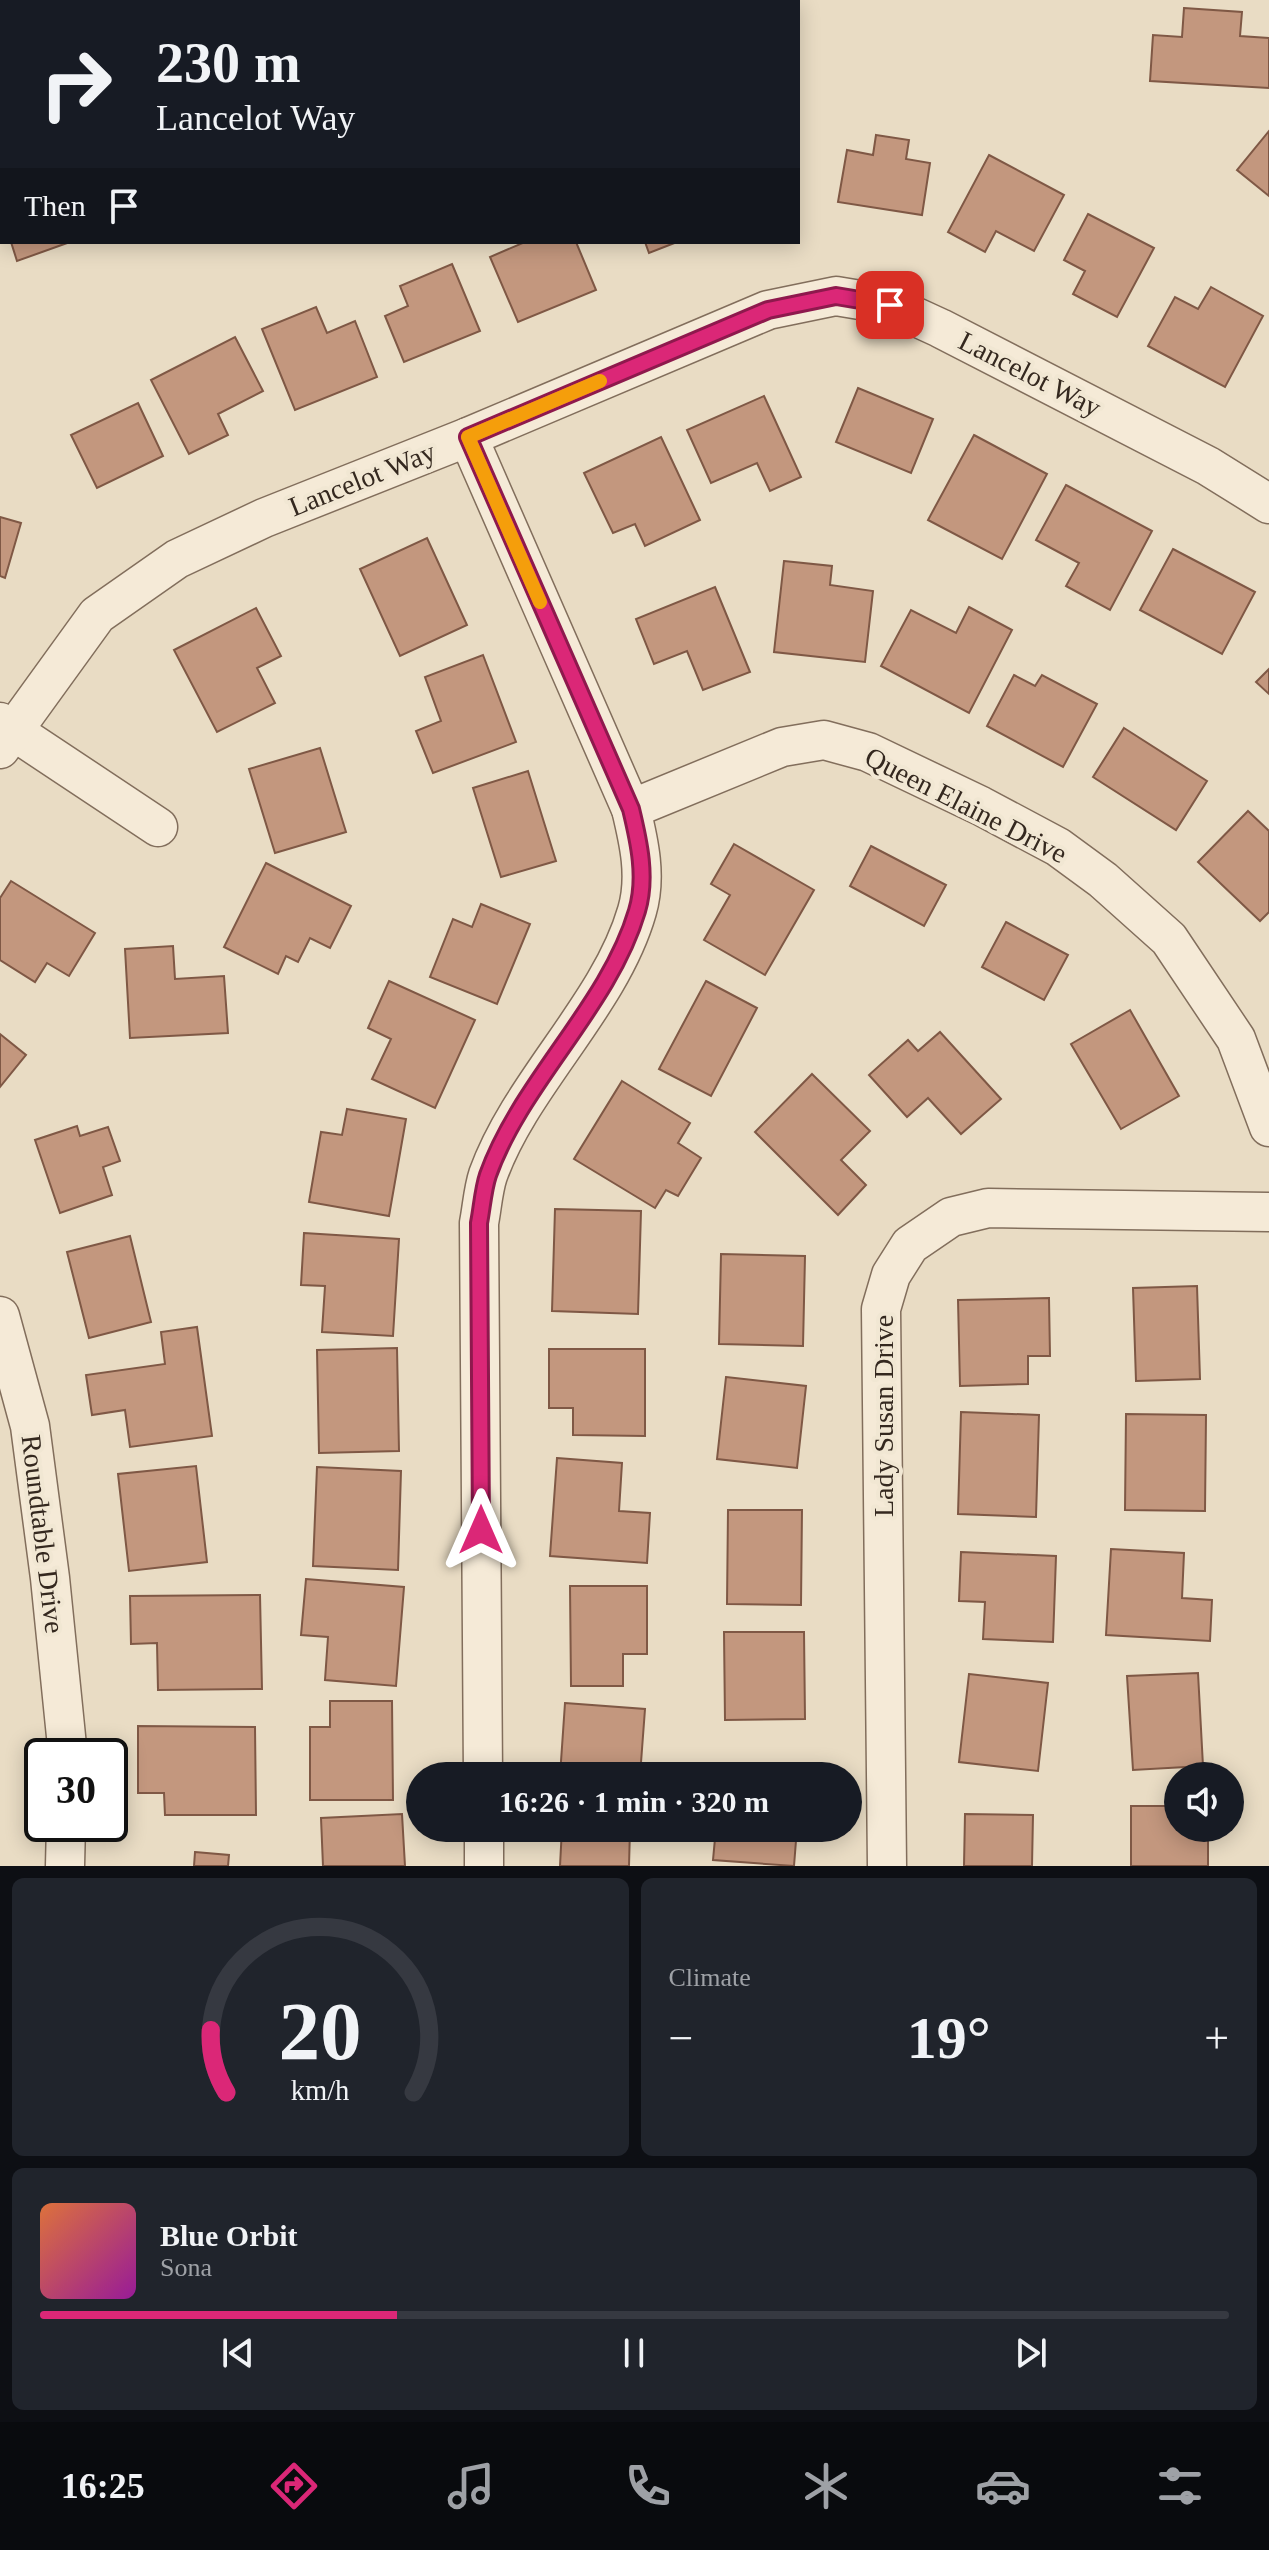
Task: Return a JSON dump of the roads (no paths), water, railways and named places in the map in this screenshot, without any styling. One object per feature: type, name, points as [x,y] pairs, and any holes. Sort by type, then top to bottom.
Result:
[{"type":"street","name":"Lancelot Way","points":[[4,733],[97,615],[177,559],[264,518],[468,437],[768,310],[836,296],[890,305],[940,328],[1208,466],[1269,504]]},
{"type":"street","points":[[468,437],[631,809],[642,855],[638,909],[617,960],[507,1134],[487,1177],[479,1223],[483,1762]]},
{"type":"street","points":[[4,733],[158,827]]},
{"type":"street","name":"Queen Elaine Drive","points":[[631,809],[782,747],[824,740],[868,752],[981,806],[1058,847],[1103,880],[1169,939],[1236,1039],[1269,1127]]},
{"type":"street","name":"Lady Susan Drive","points":[[887,1866],[881,1309],[891,1275],[910,1245],[951,1217],[988,1208],[1269,1212]]},
{"type":"street","name":"Roundtable Drive","points":[[0,1316],[30,1426],[66,1738]]},
{"type":"street","points":[[65,1866],[66,1842]]},
{"type":"street","points":[[484,1842],[484,1866]]}]
